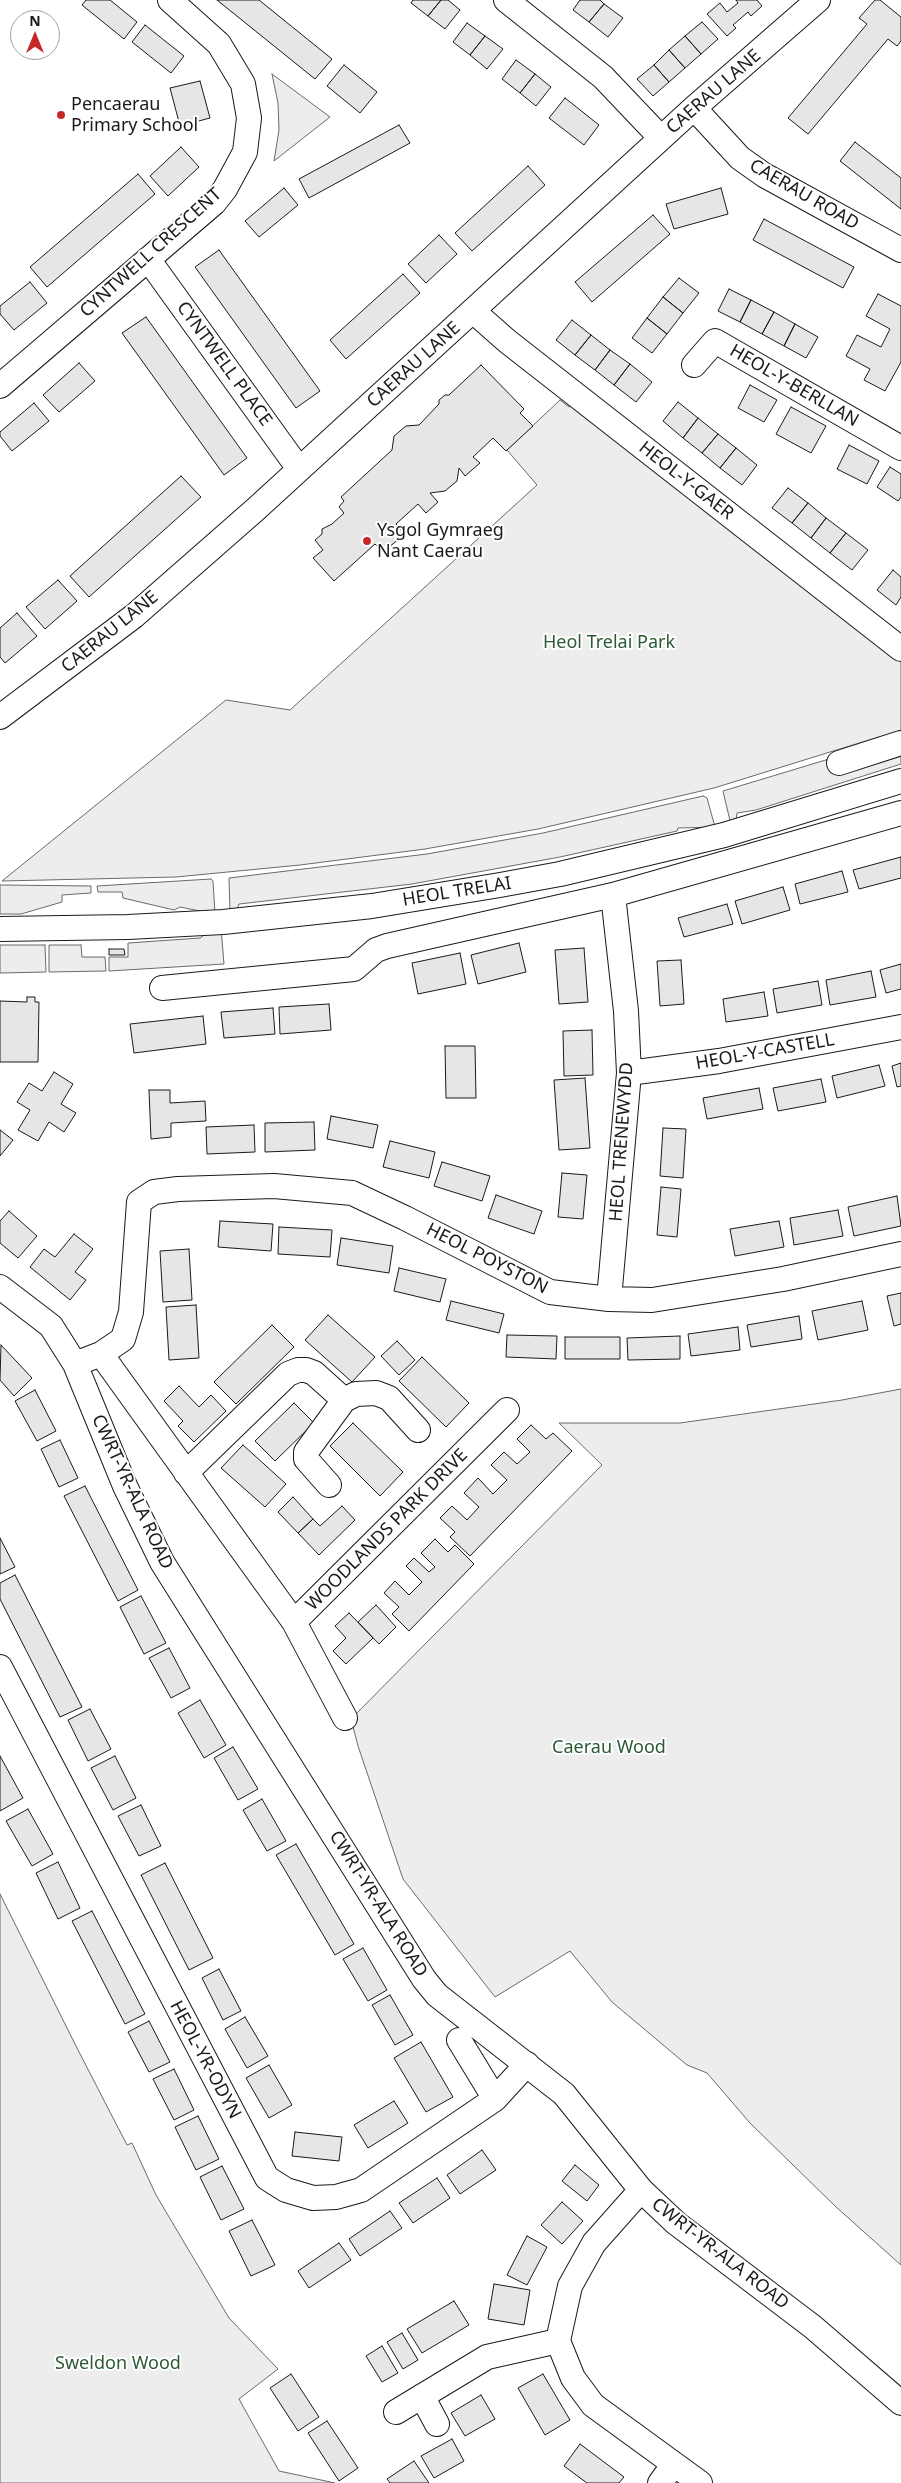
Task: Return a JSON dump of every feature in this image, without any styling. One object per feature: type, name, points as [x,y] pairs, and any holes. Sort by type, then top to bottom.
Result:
[{"type":"street","name":"CYNTWELL CRESCENT","points":[[0,386],[214,203],[245,152],[248,118],[244,84],[219,44],[170,0]]},
{"type":"street","points":[[506,0],[603,77],[661,138]]},
{"type":"street","name":"CAERAU LANE","points":[[0,717],[134,616],[473,312],[810,3]]},
{"type":"street","name":"CAERAU ROAD","points":[[694,108],[740,158],[764,176],[901,250]]},
{"type":"street","name":"CYNTWELL PLACE","points":[[148,259],[299,469]]},
{"type":"street","name":"HEOL-Y-GAER","points":[[473,312],[507,341],[901,649]]},
{"type":"street","name":"HEOL-Y-BERLLAN","points":[[694,365],[715,341],[901,448]]},
{"type":"street","points":[[839,763],[901,743]]},
{"type":"street","name":"HEOL TRELAI","points":[[0,929],[128,927],[233,921],[372,906],[491,887],[560,874],[724,835],[901,781]]},
{"type":"street","name":"HEOL TRELAI","points":[[162,988],[354,969],[376,950],[387,946],[613,895],[901,813]]},
{"type":"street","name":"HEOL TRENEWYDD","points":[[609,1299],[629,1073],[626,1011],[613,895]]},
{"type":"street","name":"HEOL-Y-CASTELL","points":[[629,1073],[719,1061],[901,1027]]},
{"type":"street","name":"HEOL POYSTON","points":[[101,1354],[123,1339],[131,1312],[138,1202],[154,1192],[178,1189],[274,1186],[352,1193],[550,1292],[609,1299],[652,1300],[783,1279],[901,1254]]},
{"type":"street","name":"CWRT-YR-ALA ROAD","points":[[0,1287],[50,1326],[75,1364],[125,1486],[162,1562],[419,1971],[437,1995],[564,2094],[641,2190],[676,2223],[814,2327],[900,2401]]},
{"type":"street","points":[[75,1364],[101,1354],[294,1622],[345,1718]]},
{"type":"street","points":[[186,1473],[288,1374],[298,1370],[314,1374],[344,1400]]},
{"type":"street","points":[[329,1485],[306,1459],[306,1452],[344,1400],[356,1394],[376,1393],[389,1398],[418,1430]]},
{"type":"street","name":"WOODLANDS PARK DRIVE","points":[[294,1622],[485,1443],[507,1410]]},
{"type":"street","name":"HEOL-YR-ODYN","points":[[0,1667],[268,2178],[286,2190],[313,2198],[336,2197],[361,2190],[495,2100],[527,2064]]},
{"type":"street","points":[[459,2040],[495,2100]]},
{"type":"street","points":[[641,2190],[594,2243],[570,2286],[558,2341],[573,2378],[594,2404],[700,2483]]},
{"type":"street","points":[[396,2412],[487,2357],[558,2341]]},
{"type":"street","points":[[422,2396],[437,2424]]},
{"type":"street","points":[[660,2483],[674,2464]]},
{"type":"green space","points":[[272,74],[330,117],[274,161],[279,130],[278,103]]},
{"type":"green space","name":"Heol Trelai Park","points":[[560,400],[569,407],[571,403],[901,661],[901,730],[714,788],[538,829],[425,849],[300,865],[176,877],[2,881],[226,700],[290,710],[537,485],[507,450]]},
{"type":"green space","points":[[901,751],[901,764],[756,810],[737,813],[736,820],[731,825],[723,791],[829,759]]},
{"type":"green space","points":[[703,796],[707,798],[715,827],[678,828],[677,831],[560,857],[412,884],[239,904],[237,909],[230,912],[229,878],[427,854],[543,833]]},
{"type":"green space","points":[[211,879],[213,881],[215,914],[180,907],[174,910],[123,898],[122,892],[98,892],[97,886]]},
{"type":"green space","points":[[0,885],[91,886],[91,893],[62,895],[62,902],[21,914],[0,914]]},
{"type":"green space","points":[[214,928],[221,928],[224,964],[109,971],[109,957],[128,957],[128,943],[200,938]]},
{"type":"green space","points":[[0,945],[45,945],[46,972],[0,973]]},
{"type":"green space","points":[[49,945],[81,945],[82,957],[105,957],[106,971],[49,972]]},
{"type":"green space","name":"Caerau Wood","points":[[901,1389],[901,2265],[835,2206],[750,2123],[707,2073],[687,2065],[612,2002],[570,1951],[495,1997],[403,1879],[358,1746],[351,1719],[602,1465],[559,1423],[680,1423],[842,1400]]},
{"type":"green space","name":"Sweldon Wood","points":[[0,1894],[127,2145],[132,2143],[156,2195],[229,2318],[278,2369],[239,2399],[279,2471],[335,2483],[0,2483]]},
{"type":"building","points":[[86,0],[110,0],[137,22],[124,39],[82,5]]},
{"type":"building","points":[[217,0],[259,0],[332,59],[315,79]]},
{"type":"building","points":[[413,0],[441,0],[428,16],[411,3]]},
{"type":"building","points":[[441,0],[448,0],[460,10],[445,29],[428,16]]},
{"type":"building","points":[[580,0],[600,0],[604,4],[589,22],[573,10]]},
{"type":"building","points":[[736,0],[757,0],[762,6],[751,16],[748,12],[733,25],[736,28],[727,36],[707,14],[720,3],[727,12],[738,3]]},
{"type":"building","points":[[875,0],[880,0],[901,17],[901,41],[897,46],[888,39],[808,134],[788,118],[867,24],[859,18]]},
{"type":"building","points":[[604,4],[623,18],[608,37],[589,22]]},
{"type":"building","points":[[702,22],[718,39],[701,54],[685,36]]},
{"type":"building","points":[[467,23],[485,36],[470,55],[453,42]]},
{"type":"building","points":[[145,25],[184,56],[171,73],[132,42]]},
{"type":"building","points":[[485,36],[503,49],[487,69],[470,55]]},
{"type":"building","points":[[685,36],[701,54],[685,68],[669,50]]},
{"type":"building","points":[[669,50],[685,68],[669,82],[654,65]]},
{"type":"building","points":[[516,60],[535,74],[520,93],[502,79]]},
{"type":"building","points":[[344,65],[377,92],[360,113],[327,86]]},
{"type":"building","points":[[654,65],[669,82],[653,96],[637,79]]},
{"type":"building","points":[[535,74],[551,87],[536,106],[520,93]]},
{"type":"building","points":[[200,81],[210,118],[180,126],[170,88]]},
{"type":"building","points":[[565,98],[599,125],[584,145],[549,118]]},
{"type":"building","points":[[399,125],[410,143],[309,198],[299,179]]},
{"type":"building","points":[[855,142],[901,178],[901,209],[840,161]]},
{"type":"building","points":[[181,147],[199,167],[168,196],[150,176]]},
{"type":"building","points":[[528,166],[545,185],[472,251],[455,233]]},
{"type":"building","points":[[138,174],[155,194],[47,287],[30,267]]},
{"type":"building","points":[[284,188],[298,205],[259,237],[245,221]]},
{"type":"building","points":[[721,188],[728,214],[674,229],[666,204]]},
{"type":"building","points":[[653,215],[670,234],[592,302],[575,282]]},
{"type":"building","points":[[764,219],[854,267],[843,288],[753,240]]},
{"type":"building","points":[[439,235],[457,254],[426,283],[408,264]]},
{"type":"building","points":[[219,250],[320,391],[296,408],[195,267]]},
{"type":"building","points":[[403,274],[420,293],[346,359],[330,340]]},
{"type":"building","points":[[679,278],[699,293],[683,313],[663,297]]},
{"type":"building","points":[[30,282],[47,303],[14,330],[0,314],[0,306]]},
{"type":"building","points":[[729,289],[751,300],[740,322],[718,311]]},
{"type":"building","points":[[878,294],[901,306],[901,362],[885,391],[864,380],[870,369],[846,356],[857,335],[881,347],[890,329],[866,316]]},
{"type":"building","points":[[663,297],[683,313],[667,334],[647,318]]},
{"type":"building","points":[[751,300],[774,312],[762,334],[740,322]]},
{"type":"building","points":[[774,312],[795,324],[784,346],[762,334]]},
{"type":"building","points":[[146,317],[247,458],[224,475],[122,333]]},
{"type":"building","points":[[647,318],[667,334],[652,353],[632,338]]},
{"type":"building","points":[[572,320],[591,335],[575,355],[556,340]]},
{"type":"building","points":[[795,324],[818,337],[806,358],[784,346]]},
{"type":"building","points":[[591,335],[610,350],[595,370],[575,355]]},
{"type":"building","points":[[610,350],[630,364],[614,385],[595,370]]},
{"type":"building","points":[[79,363],[95,381],[59,412],[43,395]]},
{"type":"building","points":[[630,364],[652,382],[636,402],[614,385]]},
{"type":"building","points":[[481,365],[524,409],[520,413],[533,426],[506,451],[493,438],[473,457],[480,463],[465,476],[459,468],[457,481],[445,491],[430,493],[438,502],[426,513],[418,504],[396,524],[405,534],[383,552],[375,544],[334,581],[313,558],[323,550],[315,540],[322,534],[322,529],[332,524],[344,513],[339,507],[344,501],[341,497],[392,450],[394,436],[406,426],[419,425],[439,404],[439,400],[445,395],[449,395]]},
{"type":"building","points":[[750,385],[777,400],[764,422],[738,408]]},
{"type":"building","points":[[678,402],[698,418],[683,438],[663,421]]},
{"type":"building","points":[[34,403],[49,421],[12,451],[0,436],[0,432]]},
{"type":"building","points":[[791,407],[826,426],[811,453],[776,434]]},
{"type":"building","points":[[698,418],[718,434],[702,453],[683,438]]},
{"type":"building","points":[[718,434],[736,448],[720,468],[702,453]]},
{"type":"building","points":[[849,445],[879,461],[867,484],[837,469]]},
{"type":"building","points":[[736,448],[757,465],[742,485],[720,468]]},
{"type":"building","points":[[890,467],[901,474],[901,497],[898,501],[877,487]]},
{"type":"building","points":[[181,476],[201,497],[89,597],[70,576]]},
{"type":"building","points":[[788,488],[808,503],[792,523],[772,508]]},
{"type":"building","points":[[808,503],[826,518],[811,538],[792,523]]},
{"type":"building","points":[[826,518],[846,533],[830,553],[811,538]]},
{"type":"building","points":[[846,533],[868,550],[852,570],[830,553]]},
{"type":"building","points":[[893,570],[901,577],[901,597],[896,605],[877,590]]},
{"type":"building","points":[[58,580],[77,601],[45,629],[26,607]]},
{"type":"building","points":[[17,613],[37,636],[5,663],[0,657],[0,628]]},
{"type":"building","points":[[901,857],[901,878],[859,889],[853,870]]},
{"type":"building","points":[[842,871],[848,892],[800,904],[795,884]]},
{"type":"building","points":[[783,887],[790,910],[742,924],[735,901]]},
{"type":"building","points":[[727,904],[733,924],[684,937],[678,918]]},
{"type":"building","points":[[519,943],[526,972],[478,984],[471,955]]},
{"type":"building","points":[[584,948],[588,1002],[559,1004],[555,950]]},
{"type":"building","points":[[109,949],[124,949],[125,955],[109,955]]},
{"type":"building","points":[[460,953],[466,984],[418,994],[412,963]]},
{"type":"building","points":[[681,960],[684,1004],[660,1006],[657,961]]},
{"type":"building","points":[[901,964],[901,989],[886,993],[880,970]]},
{"type":"building","points":[[871,971],[876,997],[830,1005],[826,980]]},
{"type":"building","points":[[818,981],[822,1005],[777,1013],[773,989]]},
{"type":"building","points":[[764,992],[768,1016],[726,1022],[723,999]]},
{"type":"building","points":[[27,997],[35,997],[35,1002],[39,1002],[38,1062],[0,1062],[0,1001],[27,1002]]},
{"type":"building","points":[[329,1004],[331,1030],[280,1034],[279,1007]]},
{"type":"building","points":[[273,1008],[275,1034],[224,1038],[221,1012]]},
{"type":"building","points":[[203,1016],[206,1044],[134,1053],[130,1024]]},
{"type":"building","points":[[592,1030],[593,1075],[564,1076],[563,1031]]},
{"type":"building","points":[[445,1046],[475,1046],[476,1098],[446,1098]]},
{"type":"building","points":[[901,1063],[901,1086],[897,1087],[892,1066]]},
{"type":"building","points":[[879,1065],[885,1086],[837,1098],[832,1076]]},
{"type":"building","points":[[54,1072],[73,1084],[61,1104],[76,1113],[64,1132],[49,1122],[38,1141],[18,1130],[30,1110],[17,1102],[29,1083],[42,1091]]},
{"type":"building","points":[[585,1078],[590,1148],[559,1150],[554,1080]]},
{"type":"building","points":[[821,1079],[826,1102],[778,1111],[773,1088]]},
{"type":"building","points":[[759,1088],[763,1109],[707,1119],[703,1098]]},
{"type":"building","points":[[149,1090],[170,1090],[170,1103],[205,1101],[206,1121],[171,1123],[171,1137],[151,1139]]},
{"type":"building","points":[[331,1116],[378,1125],[373,1148],[327,1139]]},
{"type":"building","points":[[314,1122],[315,1150],[265,1152],[265,1123]]},
{"type":"building","points":[[254,1125],[255,1152],[207,1154],[206,1127]]},
{"type":"building","points":[[663,1128],[686,1129],[683,1178],[660,1176]]},
{"type":"building","points":[[0,1130],[13,1140],[0,1156]]},
{"type":"building","points":[[390,1141],[435,1152],[429,1178],[383,1167]]},
{"type":"building","points":[[442,1162],[490,1176],[482,1201],[434,1186]]},
{"type":"building","points":[[562,1173],[587,1175],[583,1219],[558,1217]]},
{"type":"building","points":[[661,1187],[681,1189],[677,1237],[657,1235]]},
{"type":"building","points":[[496,1195],[542,1211],[534,1234],[488,1218]]},
{"type":"building","points":[[897,1196],[901,1226],[854,1236],[848,1207]]},
{"type":"building","points":[[838,1210],[843,1236],[794,1245],[790,1218]]},
{"type":"building","points":[[9,1211],[37,1236],[18,1258],[0,1243],[0,1221]]},
{"type":"building","points":[[220,1221],[273,1224],[271,1251],[218,1247]]},
{"type":"building","points":[[779,1221],[784,1247],[735,1256],[730,1229]]},
{"type":"building","points":[[279,1227],[332,1230],[330,1257],[278,1254]]},
{"type":"building","points":[[74,1234],[93,1249],[75,1272],[86,1280],[70,1300],[30,1267],[44,1249],[55,1257]]},
{"type":"building","points":[[341,1238],[393,1246],[389,1273],[337,1265]]},
{"type":"building","points":[[189,1249],[192,1300],[163,1302],[160,1251]]},
{"type":"building","points":[[399,1268],[446,1279],[440,1302],[394,1291]]},
{"type":"building","points":[[901,1293],[901,1324],[894,1326],[887,1296]]},
{"type":"building","points":[[451,1301],[504,1314],[499,1333],[446,1320]]},
{"type":"building","points":[[862,1301],[868,1330],[818,1340],[812,1311]]},
{"type":"building","points":[[196,1305],[199,1358],[169,1360],[166,1307]]},
{"type":"building","points":[[328,1315],[375,1357],[352,1382],[305,1340]]},
{"type":"building","points":[[799,1316],[802,1339],[751,1347],[747,1325]]},
{"type":"building","points":[[272,1325],[294,1347],[236,1404],[214,1382]]},
{"type":"building","points":[[738,1327],[740,1350],[691,1356],[688,1334]]},
{"type":"building","points":[[507,1335],[557,1336],[556,1359],[506,1357]]},
{"type":"building","points":[[680,1336],[680,1359],[628,1360],[627,1338]]},
{"type":"building","points":[[565,1337],[620,1337],[620,1359],[565,1359]]},
{"type":"building","points":[[397,1341],[415,1360],[399,1375],[381,1356]]},
{"type":"building","points":[[1,1345],[32,1378],[14,1396],[0,1380]]},
{"type":"building","points":[[422,1357],[469,1403],[446,1427],[399,1381]]},
{"type":"building","points":[[179,1386],[199,1407],[211,1395],[226,1411],[194,1442],[178,1426],[183,1421],[164,1401]]},
{"type":"building","points":[[35,1390],[56,1431],[37,1441],[15,1401]]},
{"type":"building","points":[[294,1403],[314,1423],[275,1461],[255,1441]]},
{"type":"building","points":[[353,1423],[403,1472],[380,1496],[330,1446]]},
{"type":"building","points":[[531,1425],[546,1439],[553,1433],[572,1451],[470,1556],[450,1537],[455,1532],[440,1518],[452,1506],[467,1520],[479,1507],[464,1493],[478,1478],[493,1494],[507,1480],[491,1465],[504,1452],[517,1464],[530,1452],[517,1439]]},
{"type":"building","points":[[60,1440],[78,1478],[59,1487],[41,1449]]},
{"type":"building","points":[[243,1445],[286,1484],[265,1507],[221,1468]]},
{"type":"building","points":[[85,1486],[138,1590],[118,1601],[64,1496]]},
{"type":"building","points":[[293,1497],[313,1519],[298,1533],[278,1512]]},
{"type":"building","points":[[342,1506],[355,1520],[319,1555],[298,1533],[313,1519],[320,1526]]},
{"type":"building","points":[[0,1538],[15,1567],[0,1574]]},
{"type":"building","points":[[435,1539],[448,1552],[455,1545],[474,1564],[409,1631],[392,1614],[399,1607],[384,1593],[395,1581],[409,1595],[422,1582],[406,1566],[414,1558],[429,1572],[435,1567],[421,1553]]},
{"type":"building","points":[[15,1575],[82,1707],[60,1717],[0,1599],[0,1583]]},
{"type":"building","points":[[141,1596],[166,1643],[144,1654],[120,1607]]},
{"type":"building","points":[[376,1605],[396,1627],[379,1644],[358,1622]]},
{"type":"building","points":[[349,1613],[373,1638],[346,1664],[333,1651],[346,1638],[335,1626]]},
{"type":"building","points":[[169,1648],[190,1688],[171,1698],[149,1658]]},
{"type":"building","points":[[200,1700],[226,1745],[204,1758],[178,1713]]},
{"type":"building","points":[[90,1709],[111,1749],[88,1761],[68,1720]]},
{"type":"building","points":[[233,1747],[258,1789],[238,1800],[214,1758]]},
{"type":"building","points":[[0,1756],[23,1798],[0,1811]]},
{"type":"building","points":[[115,1756],[136,1798],[113,1810],[91,1768]]},
{"type":"building","points":[[262,1799],[286,1841],[267,1851],[243,1810]]},
{"type":"building","points":[[141,1805],[161,1846],[139,1856],[118,1816]]},
{"type":"building","points":[[28,1809],[53,1854],[32,1866],[6,1821]]},
{"type":"building","points":[[296,1844],[354,1944],[335,1955],[276,1855]]},
{"type":"building","points":[[58,1862],[80,1908],[58,1919],[36,1873]]},
{"type":"building","points":[[165,1863],[213,1958],[189,1970],[141,1875]]},
{"type":"building","points":[[92,1911],[145,2014],[125,2024],[72,1921]]},
{"type":"building","points":[[363,1948],[387,1990],[368,2001],[343,1959]]},
{"type":"building","points":[[219,1969],[241,2011],[223,2020],[202,1978]]},
{"type":"building","points":[[390,1995],[413,2035],[395,2045],[372,2005]]},
{"type":"building","points":[[245,2017],[268,2056],[247,2068],[225,2029]]},
{"type":"building","points":[[149,2021],[170,2062],[149,2072],[128,2032]]},
{"type":"building","points":[[421,2042],[453,2097],[426,2112],[394,2058]]},
{"type":"building","points":[[269,2065],[292,2105],[269,2118],[246,2078]]},
{"type":"building","points":[[174,2069],[194,2110],[174,2120],[153,2079]]},
{"type":"building","points":[[394,2101],[408,2123],[368,2148],[354,2125]]},
{"type":"building","points":[[198,2116],[219,2159],[196,2170],[175,2127]]},
{"type":"building","points":[[295,2132],[342,2137],[339,2161],[292,2156]]},
{"type":"building","points":[[482,2150],[496,2170],[460,2194],[447,2175]]},
{"type":"building","points":[[575,2165],[599,2185],[587,2201],[562,2181]]},
{"type":"building","points":[[222,2166],[244,2209],[221,2220],[200,2177]]},
{"type":"building","points":[[437,2178],[450,2198],[413,2223],[399,2203]]},
{"type":"building","points":[[562,2202],[583,2221],[562,2244],[541,2225]]},
{"type":"building","points":[[390,2211],[402,2228],[360,2256],[349,2239]]},
{"type":"building","points":[[252,2220],[275,2265],[251,2276],[229,2231]]},
{"type":"building","points":[[527,2236],[547,2247],[527,2285],[507,2275]]},
{"type":"building","points":[[339,2243],[351,2260],[309,2288],[298,2271]]},
{"type":"building","points":[[494,2284],[530,2290],[524,2325],[488,2319]]},
{"type":"building","points":[[454,2301],[469,2325],[422,2353],[407,2329]]},
{"type":"building","points":[[402,2333],[418,2360],[403,2369],[387,2342]]},
{"type":"building","points":[[382,2346],[398,2373],[382,2382],[366,2356]]},
{"type":"building","points":[[291,2374],[319,2417],[298,2431],[270,2388]]},
{"type":"building","points":[[543,2374],[570,2420],[545,2435],[518,2388]]},
{"type":"building","points":[[481,2395],[495,2419],[465,2436],[451,2413]]},
{"type":"building","points":[[327,2421],[358,2468],[339,2481],[308,2433]]},
{"type":"building","points":[[452,2439],[464,2461],[434,2478],[421,2456]]},
{"type":"building","points":[[580,2444],[624,2477],[619,2483],[587,2483],[564,2466]]},
{"type":"building","points":[[414,2461],[429,2483],[390,2483],[387,2479]]},
{"type":"place","name":"Pencaerau Primary School","points":[[61,115]]},
{"type":"place","name":"Ysgol Gymraeg Nant Caerau","points":[[367,541]]}]
